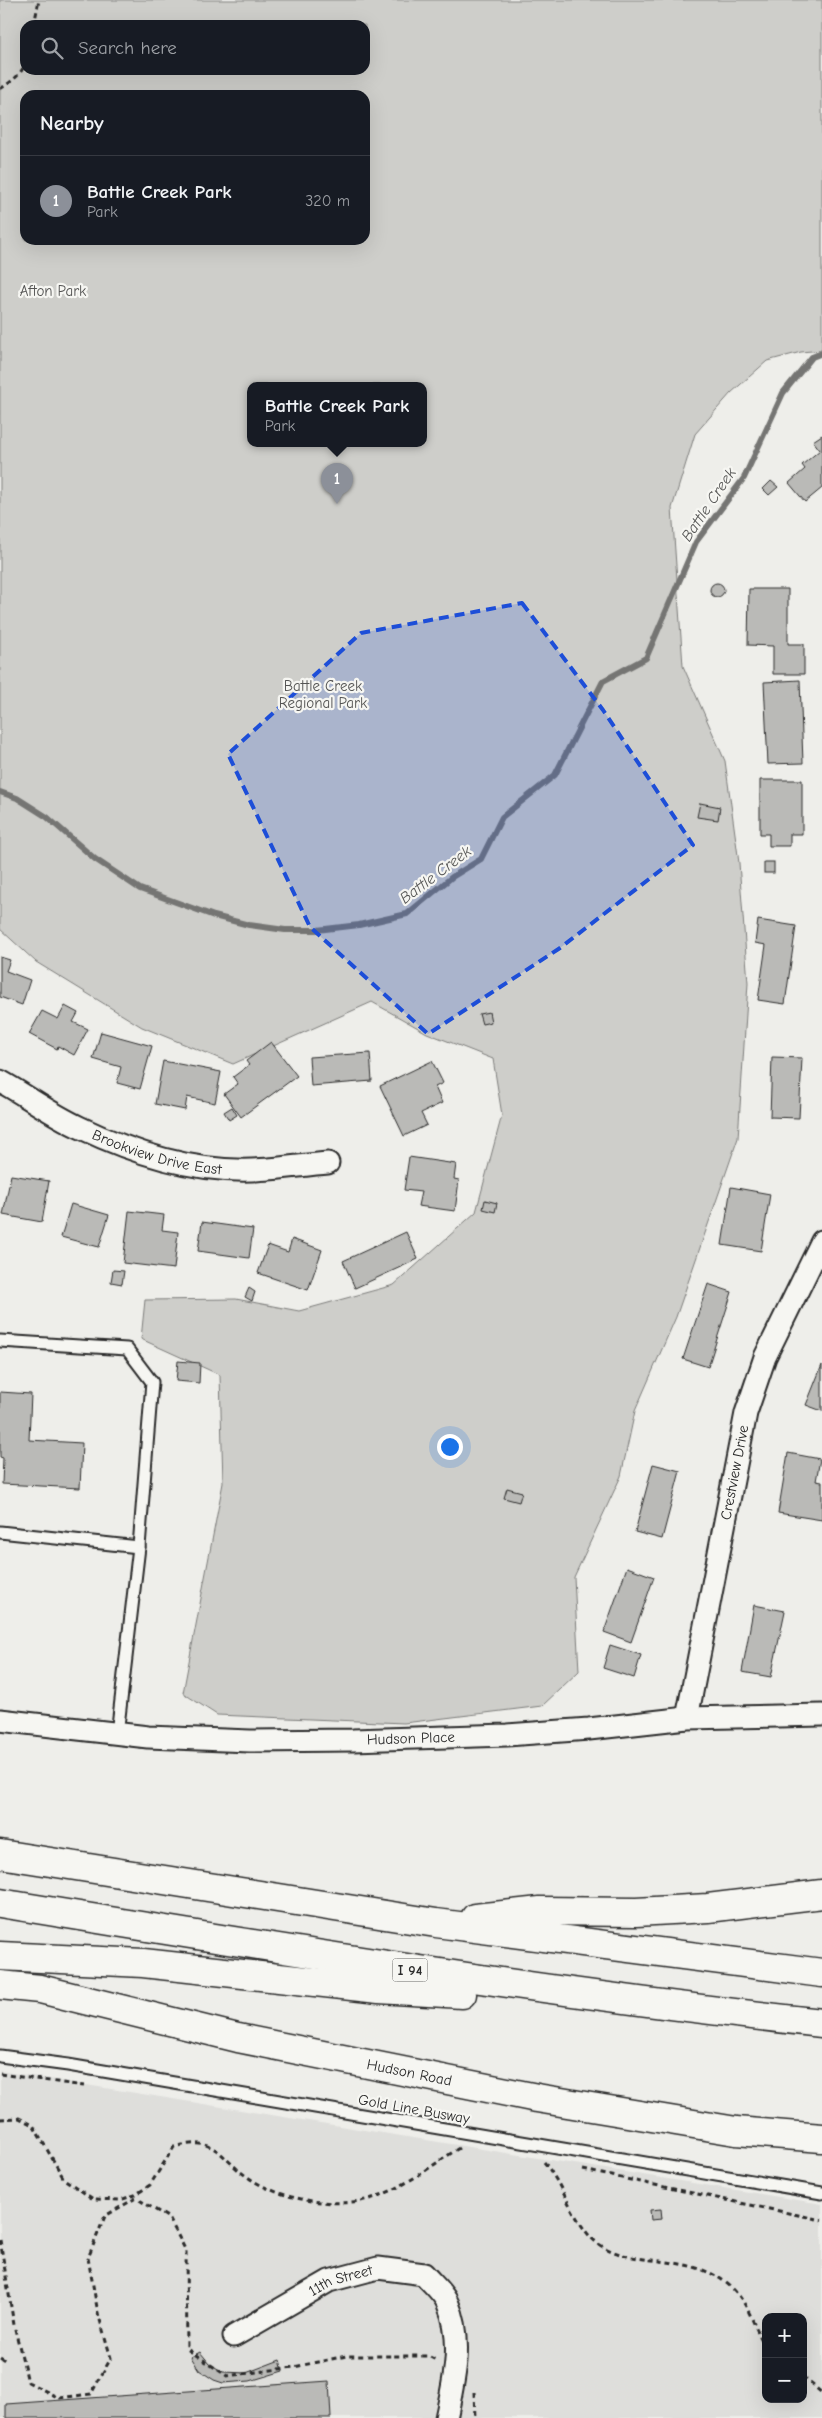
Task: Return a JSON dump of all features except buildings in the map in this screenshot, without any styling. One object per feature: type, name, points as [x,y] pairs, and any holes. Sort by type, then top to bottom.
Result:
[{"type":"main road","points":[[0,1854],[436,1923],[822,1973]]},
{"type":"main road","points":[[436,1923],[540,1911],[636,1912],[708,1908],[822,1894]]},
{"type":"main road","name":"I 94","points":[[0,1904],[359,1962],[681,2007],[822,2023]]},
{"type":"main road","points":[[0,1956],[178,1966],[379,1989],[681,2007]]},
{"type":"main road","name":"Hudson Road","points":[[0,1985],[40,1989],[238,2038],[347,2061],[688,2124],[822,2138]]},
{"type":"street","name":"Brookview Drive East","points":[[0,1081],[46,1110],[78,1127],[121,1146],[162,1159],[202,1166],[251,1170],[328,1163]]},
{"type":"street","name":"Crestview Drive","points":[[687,1718],[746,1413],[756,1379],[822,1241]]},
{"type":"street","name":"Hudson Place","points":[[0,1720],[117,1734],[250,1741],[507,1735],[588,1729],[687,1718],[822,1715]]},
{"type":"street","points":[[779,2135],[822,2145]]},
{"type":"street","name":"11th Street","points":[[234,2336],[329,2281],[378,2268],[424,2274],[448,2302],[458,2342],[446,2418]]},
{"type":"lane","points":[[0,1341],[127,1349],[152,1382],[139,1547],[117,1734]]},
{"type":"lane","points":[[0,1532],[139,1547]]},
{"type":"lane","name":"Gold Line Busway","points":[[0,2056],[68,2065],[822,2194]]},
{"type":"path","points":[[35,20],[39,0]]},
{"type":"path","points":[[0,89],[20,74]]},
{"type":"path","points":[[0,2074],[92,2087]]},
{"type":"path","points":[[0,2118],[18,2118],[32,2125],[64,2179],[93,2199],[120,2200],[135,2195],[150,2185],[174,2147],[189,2143],[202,2143],[217,2150],[250,2178],[290,2197],[333,2202],[362,2200],[380,2196],[459,2148]]},
{"type":"path","points":[[450,2146],[469,2150]]},
{"type":"path","points":[[534,2160],[553,2164]]},
{"type":"path","points":[[544,2162],[556,2177],[584,2228],[596,2241],[612,2251],[680,2263],[705,2270],[725,2281],[736,2292],[762,2340]]},
{"type":"path","points":[[582,2170],[822,2220]]},
{"type":"path","points":[[0,2240],[14,2325],[28,2382],[59,2398],[91,2394],[111,2358],[98,2313],[88,2258],[105,2216],[136,2198],[170,2218],[186,2251],[187,2349],[227,2376],[294,2367],[346,2356],[428,2356],[472,2379],[475,2418]]},
{"type":"path","points":[[0,2357],[6,2361]]},
{"type":"path","points":[[807,2380],[822,2393]]},
{"type":"highlighted area","points":[[522,603],[603,710],[693,845],[560,948],[428,1034],[310,927],[228,754],[361,633]]},
{"type":"shaded area","points":[[0,2071],[822,2204],[822,2418],[0,2418]]},
{"type":"green space","points":[[0,0],[822,0],[822,350],[801,352],[767,361],[731,393],[695,434],[672,508],[683,666],[725,761],[739,863],[748,983],[738,1138],[676,1317],[635,1411],[621,1476],[574,1577],[579,1671],[542,1706],[404,1723],[217,1715],[183,1693],[223,1483],[220,1375],[141,1339],[145,1300],[236,1299],[299,1311],[394,1285],[476,1212],[502,1115],[493,1059],[427,1033],[372,1002],[233,1064],[142,1027],[36,962],[0,929]]},
{"type":"waterway","name":"Battle Creek","points":[[0,792],[17,798],[47,817],[95,859],[140,889],[214,916],[249,925],[285,930],[317,930],[359,925],[407,914],[452,877],[481,859],[502,817],[555,775],[603,681],[646,658],[696,542],[744,478],[783,393],[812,357],[822,353]]},
{"type":"place","name":"Battle Creek Park","points":[[337,504]]},
{"type":"park label","name":"Afton Park","points":[[53,291]]},
{"type":"park label","name":"Battle Creek Regional Park","points":[[323,694]]}]
